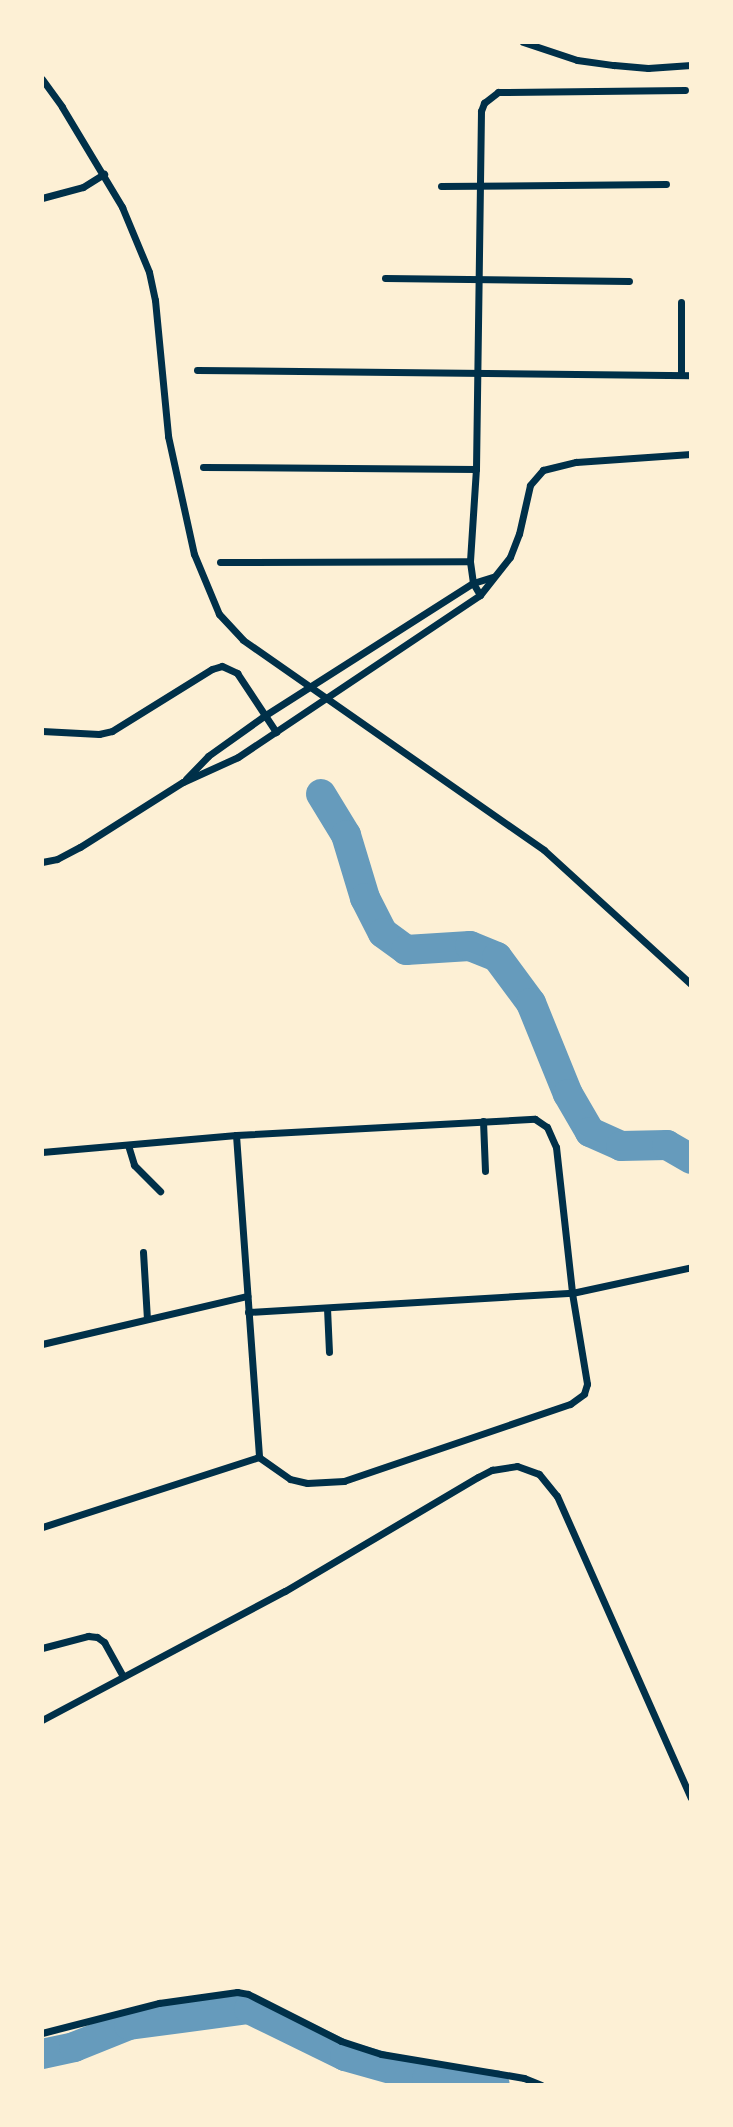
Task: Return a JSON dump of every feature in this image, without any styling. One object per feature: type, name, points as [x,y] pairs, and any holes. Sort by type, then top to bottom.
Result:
[{"type":"street","points":[[523,42],[578,60],[614,65],[648,68],[691,65]]},
{"type":"street","points":[[42,79],[104,174],[135,233],[149,272],[155,299],[168,436],[194,554],[208,594],[235,633],[544,850],[691,984]]},
{"type":"street","points":[[480,595],[473,583],[470,561],[477,469],[481,111],[489,97],[498,92],[684,90]]},
{"type":"street","points":[[42,198],[83,187],[104,174]]},
{"type":"street","points":[[441,186],[666,184]]},
{"type":"street","points":[[385,278],[629,281]]},
{"type":"street","points":[[681,302],[681,374]]},
{"type":"street","points":[[197,370],[691,374]]},
{"type":"street","points":[[42,862],[57,859],[80,847],[183,782],[221,767],[480,595],[510,557],[519,534],[530,485],[542,470],[576,462],[691,454]]},
{"type":"street","points":[[203,467],[477,469]]},
{"type":"street","points":[[220,562],[470,561]]},
{"type":"street","points":[[183,782],[208,756],[264,716],[473,583],[493,577]]},
{"type":"street","points":[[42,732],[112,731],[212,668],[222,666],[237,673],[276,732]]},
{"type":"street","points":[[42,1152],[236,1135],[483,1121],[535,1119],[547,1127],[553,1137],[572,1293],[587,1384],[578,1400],[344,1481],[307,1483],[290,1479],[259,1457]]},
{"type":"street","points":[[483,1121],[485,1171]]},
{"type":"street","points":[[236,1135],[259,1457]]},
{"type":"street","points":[[128,1144],[134,1165],[160,1191]]},
{"type":"street","points":[[143,1252],[147,1320]]},
{"type":"street","points":[[248,1312],[572,1293],[688,1268]]},
{"type":"street","points":[[42,1344],[247,1296]]},
{"type":"street","points":[[327,1308],[329,1352]]},
{"type":"street","points":[[42,1527],[259,1457]]},
{"type":"street","points":[[42,1720],[122,1675],[285,1591],[478,1477],[505,1467],[527,1468],[539,1474],[557,1496],[691,1798]]},
{"type":"street","points":[[42,1648],[88,1636],[96,1637],[104,1642],[122,1675]]},
{"type":"street","points":[[42,2033],[159,2003],[237,1992],[248,1994],[341,2041],[381,2054],[524,2078],[541,2085]]},
{"type":"waterway","points":[[321,794],[346,835],[365,898],[383,933],[406,950],[470,946],[497,957],[531,1003],[568,1094],[590,1132],[621,1146],[667,1145],[691,1159]]},
{"type":"waterway","points":[[42,2054],[74,2047],[129,2025],[249,2009],[345,2056],[427,2079],[495,2085]]}]
